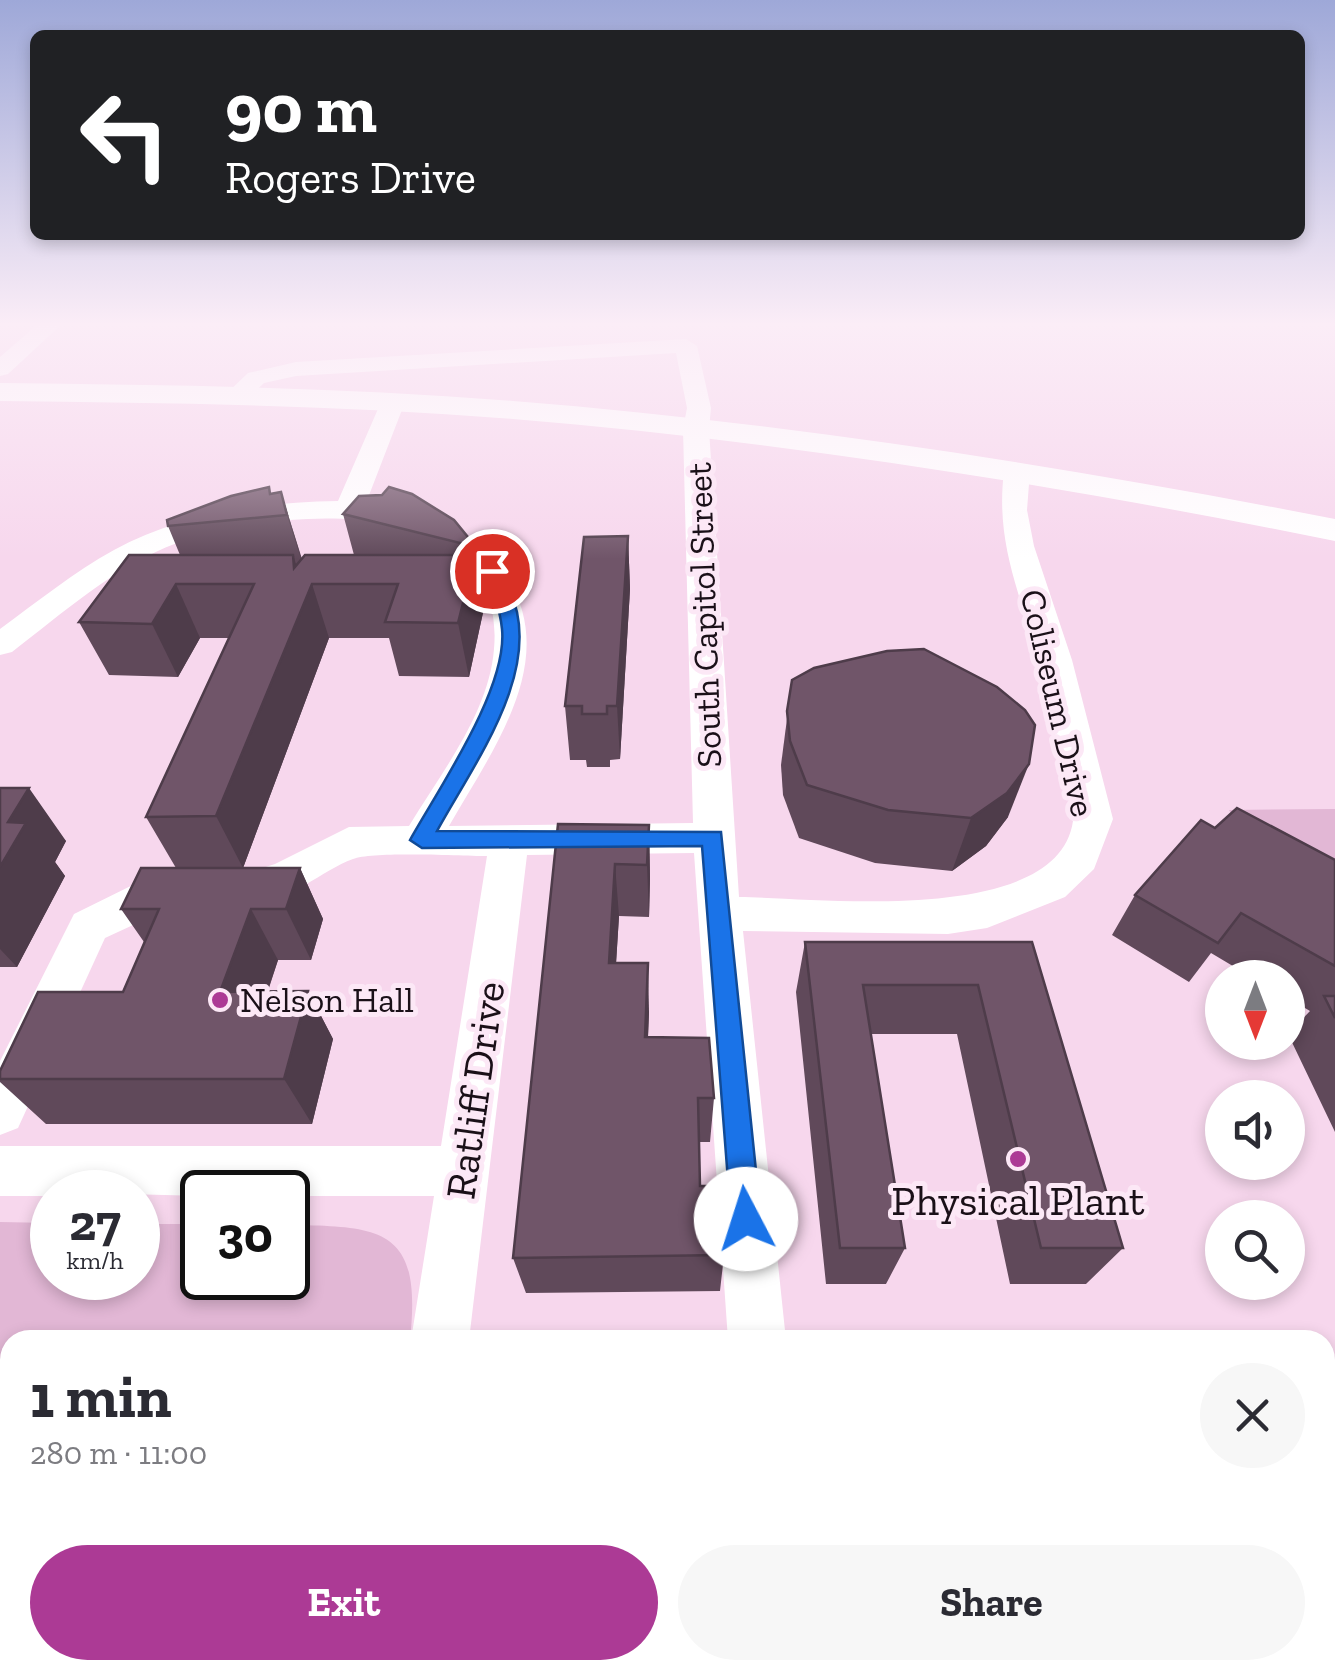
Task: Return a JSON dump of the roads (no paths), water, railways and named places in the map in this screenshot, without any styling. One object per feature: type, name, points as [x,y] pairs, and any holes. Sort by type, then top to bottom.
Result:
[{"type":"main road","points":[[397,402],[696,429],[1017,471],[1335,530]]},
{"type":"street","points":[[349,509],[393,402]]},
{"type":"street","name":"South Capitol Street","points":[[698,402],[713,838],[756,1330]]},
{"type":"street","name":"Coliseum Drive","points":[[718,914],[948,917],[987,911],[1050,885],[1080,858],[1092,819],[1055,660],[1012,510],[1017,471]]},
{"type":"street","points":[[0,645],[103,572],[168,536],[279,513],[349,509],[446,530],[472,548],[492,571],[512,632],[508,670],[496,703],[422,840]]},
{"type":"street","points":[[0,1112],[89,926],[162,890],[260,888],[349,842],[713,838]]},
{"type":"street","name":"Ratliff Drive","points":[[441,1330],[509,840]]},
{"type":"street","points":[[0,1172],[464,1172]]},
{"type":"place","name":"Nelson Hall","points":[[220,1000]]},
{"type":"place","name":"Physical Plant","points":[[1018,1159]]}]
